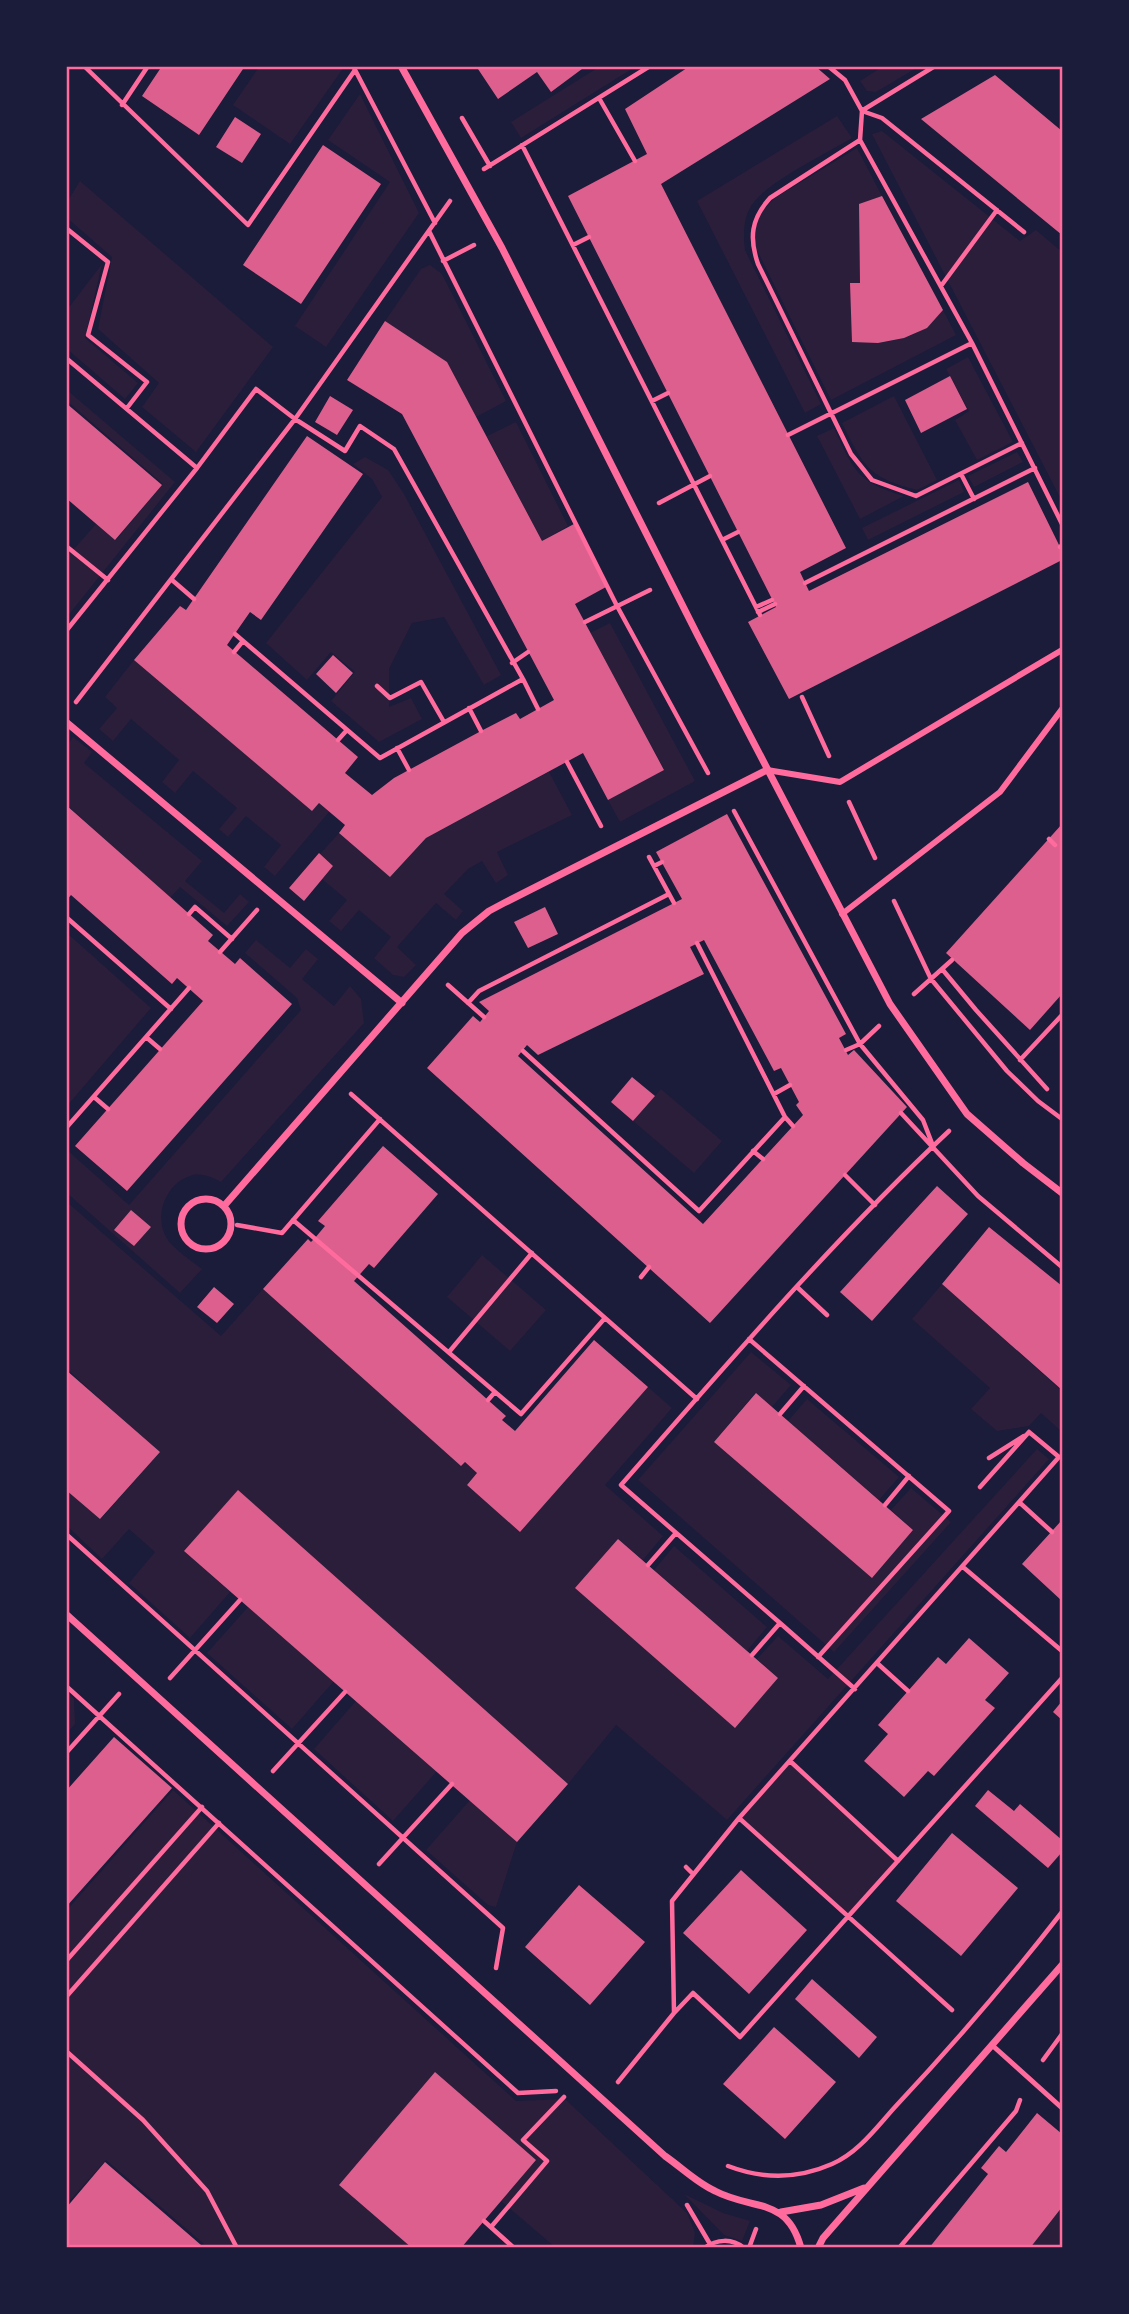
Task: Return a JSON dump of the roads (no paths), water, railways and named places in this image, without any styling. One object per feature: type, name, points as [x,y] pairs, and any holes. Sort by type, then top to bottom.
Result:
[{"type":"street","points":[[401,66],[495,234],[767,771],[895,1012],[967,1114],[1015,1157],[1062,1193]]},
{"type":"street","points":[[224,1206],[463,933],[489,911],[767,771],[840,782],[1062,650]]},
{"type":"street","points":[[842,914],[1000,792],[1062,709]]},
{"type":"street","points":[[66,722],[402,1003]]},
{"type":"street","points":[[206,1199],[224,1206],[231,1215],[232,1224],[224,1242],[208,1250],[199,1249],[183,1236],[181,1217],[187,1207],[196,1200],[206,1199]]},
{"type":"street","points":[[66,1614],[603,2101],[665,2156],[715,2192],[781,2212],[821,2205],[867,2186]]},
{"type":"street","points":[[818,2248],[823,2238],[867,2186],[1062,1965]]},
{"type":"street","points":[[781,2212],[796,2229],[802,2248]]},
{"type":"lane","points":[[993,2046],[1062,2108]]}]
